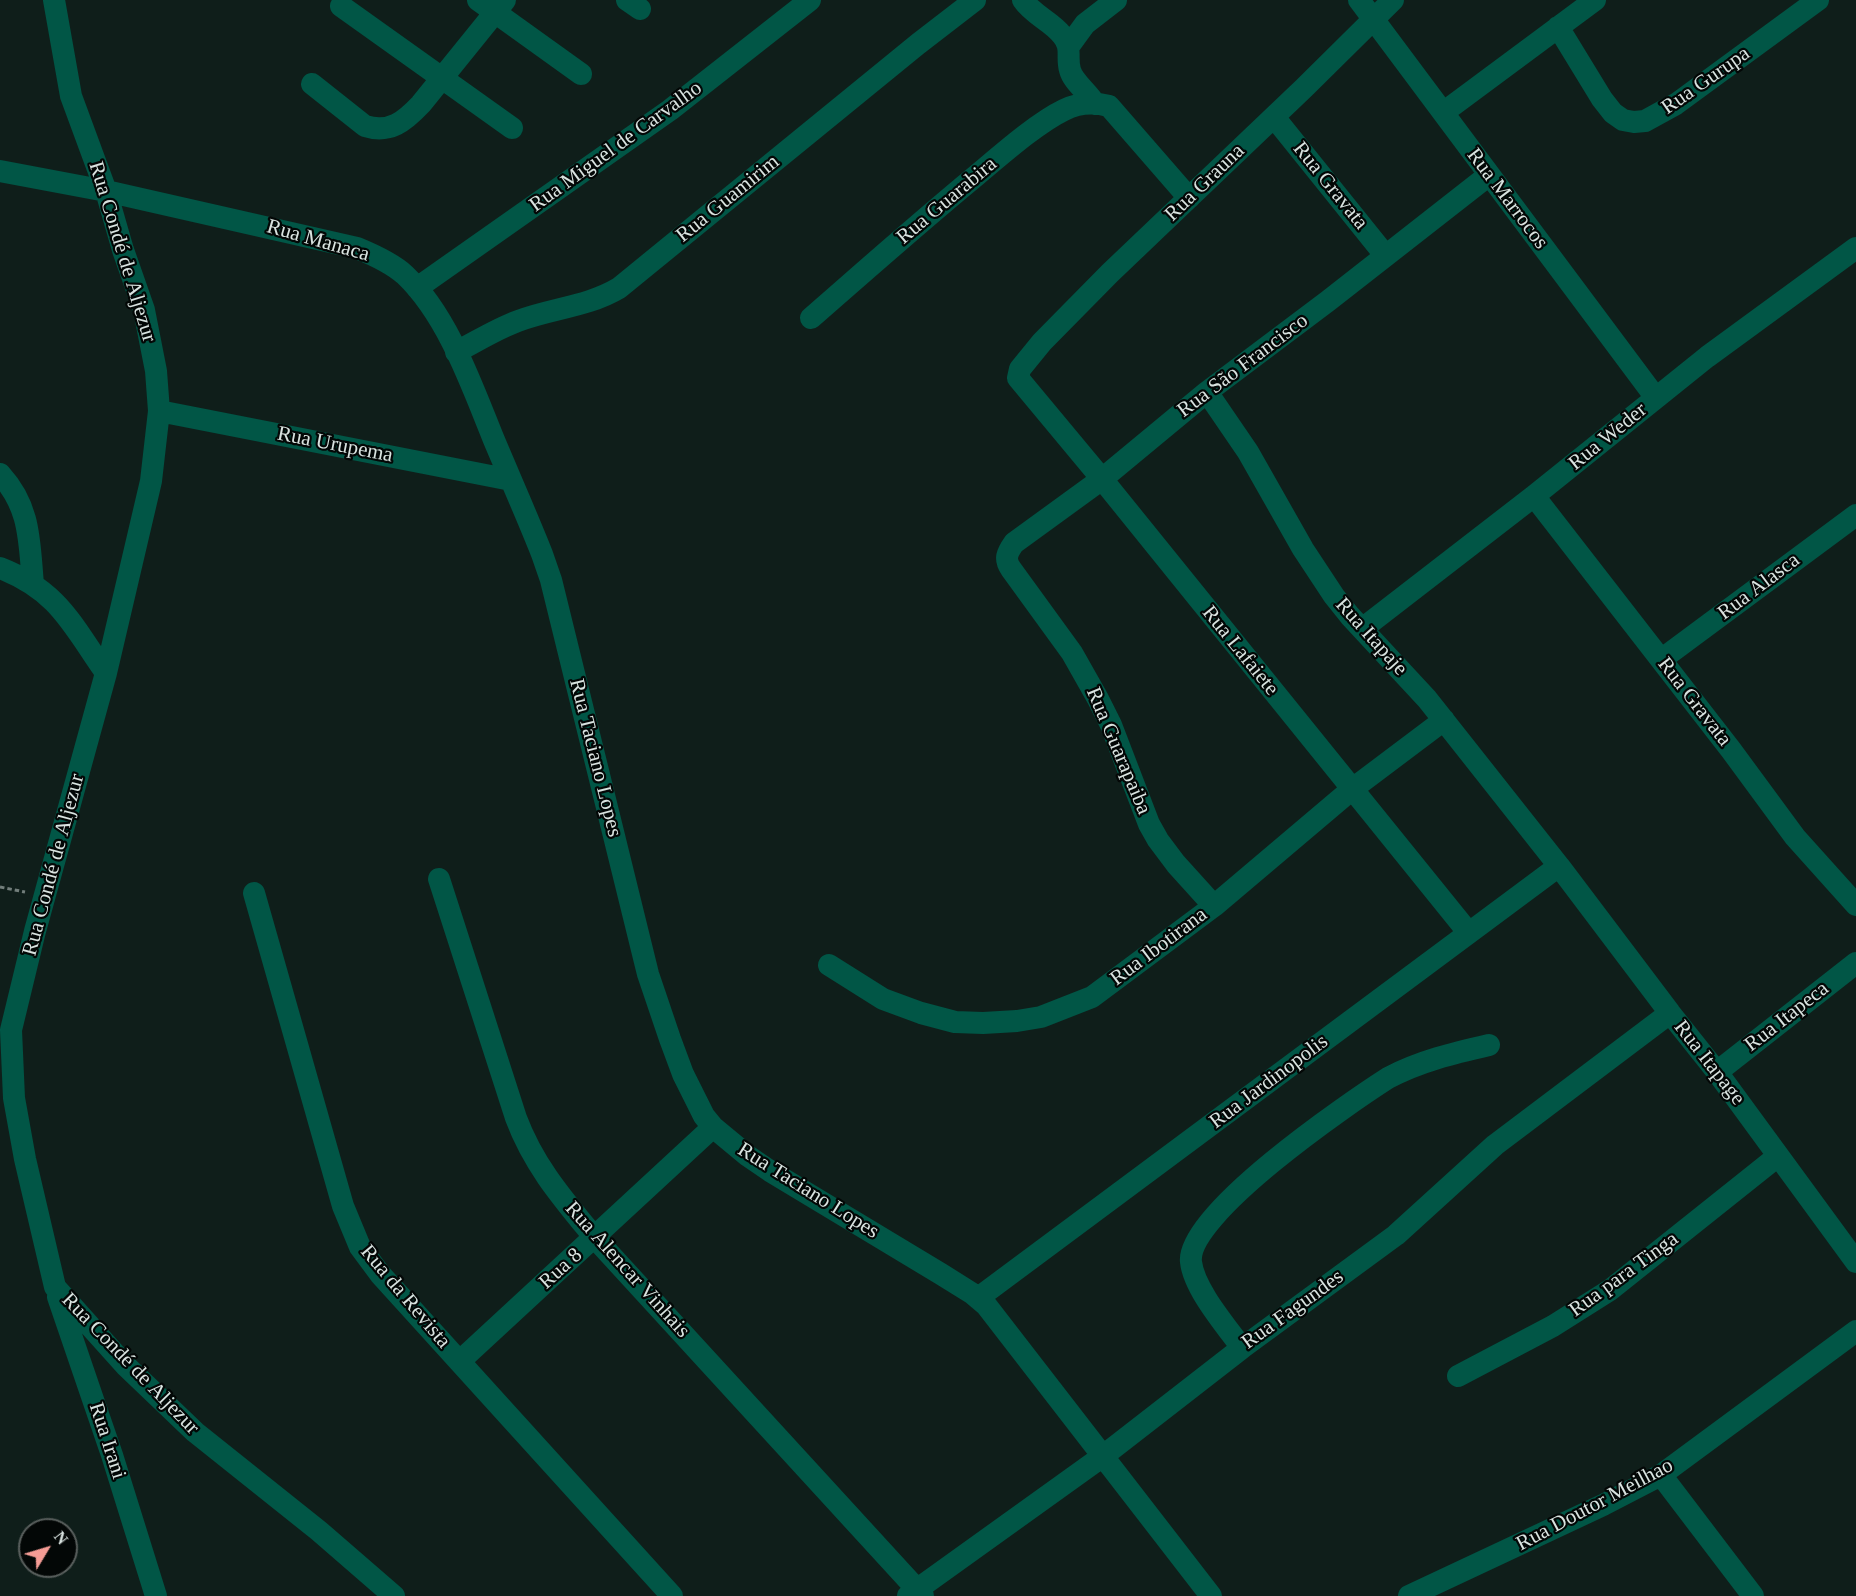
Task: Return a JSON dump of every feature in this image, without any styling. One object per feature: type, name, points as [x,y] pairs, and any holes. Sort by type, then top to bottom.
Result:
[{"type":"street","name":"Rua Condé de Aljezur","points":[[54,0],[71,96],[106,191],[144,310],[156,371],[159,411],[151,481],[106,673],[6,1030],[16,1118],[55,1287],[125,1365],[195,1432],[320,1531],[394,1596]]},
{"type":"street","points":[[478,0],[501,7],[581,74]]},
{"type":"street","name":"Rua Miguel de Carvalho","points":[[417,288],[670,110],[810,0]]},
{"type":"street","name":"Rua Guamirim","points":[[456,352],[519,321],[589,303],[619,288],[975,0]]},
{"type":"street","points":[[1023,0],[1062,35],[1069,46],[1069,69],[1072,78],[1090,95],[1095,104],[1109,106],[1190,198]]},
{"type":"street","points":[[1069,46],[1085,24],[1116,0]]},
{"type":"street","name":"Rua Marrocos","points":[[1359,0],[1656,398]]},
{"type":"street","name":"Rua Grauna","points":[[1020,369],[1042,342],[1110,273],[1393,0]]},
{"type":"street","points":[[1444,112],[1595,0]]},
{"type":"street","name":"Rua Gurupa","points":[[1558,27],[1613,113],[1623,120],[1634,122],[1655,117],[1676,104],[1818,0]]},
{"type":"street","points":[[341,6],[512,128]]},
{"type":"street","points":[[312,84],[365,126],[381,129],[393,128],[404,120],[443,79],[501,7]]},
{"type":"street","name":"Rua Guarabira","points":[[811,318],[906,234],[1046,121],[1077,105],[1095,104]]},
{"type":"street","name":"Rua Gravata","points":[[1274,117],[1385,255]]},
{"type":"street","name":"Rua Manaca","points":[[0,171],[106,191],[357,248],[388,263],[404,274],[430,305],[456,352],[511,480]]},
{"type":"street","name":"Rua São Francisco","points":[[1006,562],[1009,550],[1014,543],[1102,479],[1207,392],[1489,175]]},
{"type":"street","name":"Rua Weder","points":[[1362,628],[1534,496],[1707,357],[1856,248]]},
{"type":"street","name":"Rua Lafaiete","points":[[1020,369],[1018,378],[1468,932]]},
{"type":"street","name":"Rua Itapaje","points":[[1207,392],[1248,452],[1318,574],[1362,628],[1444,720],[1559,866]]},
{"type":"street","name":"Rua Urupema","points":[[159,411],[511,480]]},
{"type":"street","points":[[0,474],[14,489],[26,521],[33,584]]},
{"type":"street","name":"Rua Taciano Lopes","points":[[511,480],[530,523],[550,580],[648,974],[683,1074],[704,1116],[713,1127],[770,1171],[986,1305],[1211,1596]]},
{"type":"street","name":"Rua Gravata","points":[[1534,496],[1662,659],[1795,837],[1856,905]]},
{"type":"street","name":"Rua Alasca","points":[[1662,659],[1856,515]]},
{"type":"street","name":"Rua Guarapaiba","points":[[1006,562],[1072,653],[1098,699],[1158,840],[1176,864],[1214,906]]},
{"type":"street","points":[[0,568],[33,584],[65,612],[106,673]]},
{"type":"street","name":"Rua Ibotirana","points":[[829,965],[883,999],[955,1022],[1017,1021],[1041,1017],[1092,997],[1214,906],[1351,790],[1444,720]]},
{"type":"street","name":"Rua Jardinopolis","points":[[978,1298],[1559,866]]},
{"type":"street","name":"Rua Itapage","points":[[1559,866],[1717,1072],[1778,1156],[1848,1234],[1856,1262]]},
{"type":"street","name":"Rua Alencar Vinhais","points":[[439,879],[522,1133],[547,1179],[595,1238],[916,1594]]},
{"type":"street","name":"Rua da Revista","points":[[254,893],[343,1206],[354,1235],[369,1261],[672,1596]]},
{"type":"street","name":"Rua Itapeca","points":[[1717,1072],[1856,963]]},
{"type":"street","name":"Rua Fagundes","points":[[916,1594],[1103,1456],[1242,1348],[1396,1234],[1495,1145],[1670,1013]]},
{"type":"street","points":[[1242,1348],[1211,1306],[1191,1263],[1195,1243],[1212,1219],[1268,1163],[1388,1078],[1437,1058],[1489,1045]]},
{"type":"street","name":"Rua 8","points":[[460,1361],[713,1127]]},
{"type":"street","name":"Rua para Tinga","points":[[1458,1376],[1553,1326],[1610,1290],[1778,1156]]},
{"type":"street","name":"Rua Irani","points":[[55,1287],[112,1455],[156,1596]]},
{"type":"street","name":"Rua Doutor Meilhao","points":[[1409,1596],[1593,1510],[1661,1475],[1856,1331]]},
{"type":"street","points":[[1661,1475],[1753,1596]]},
{"type":"path","points":[[0,887],[44,897]]}]
